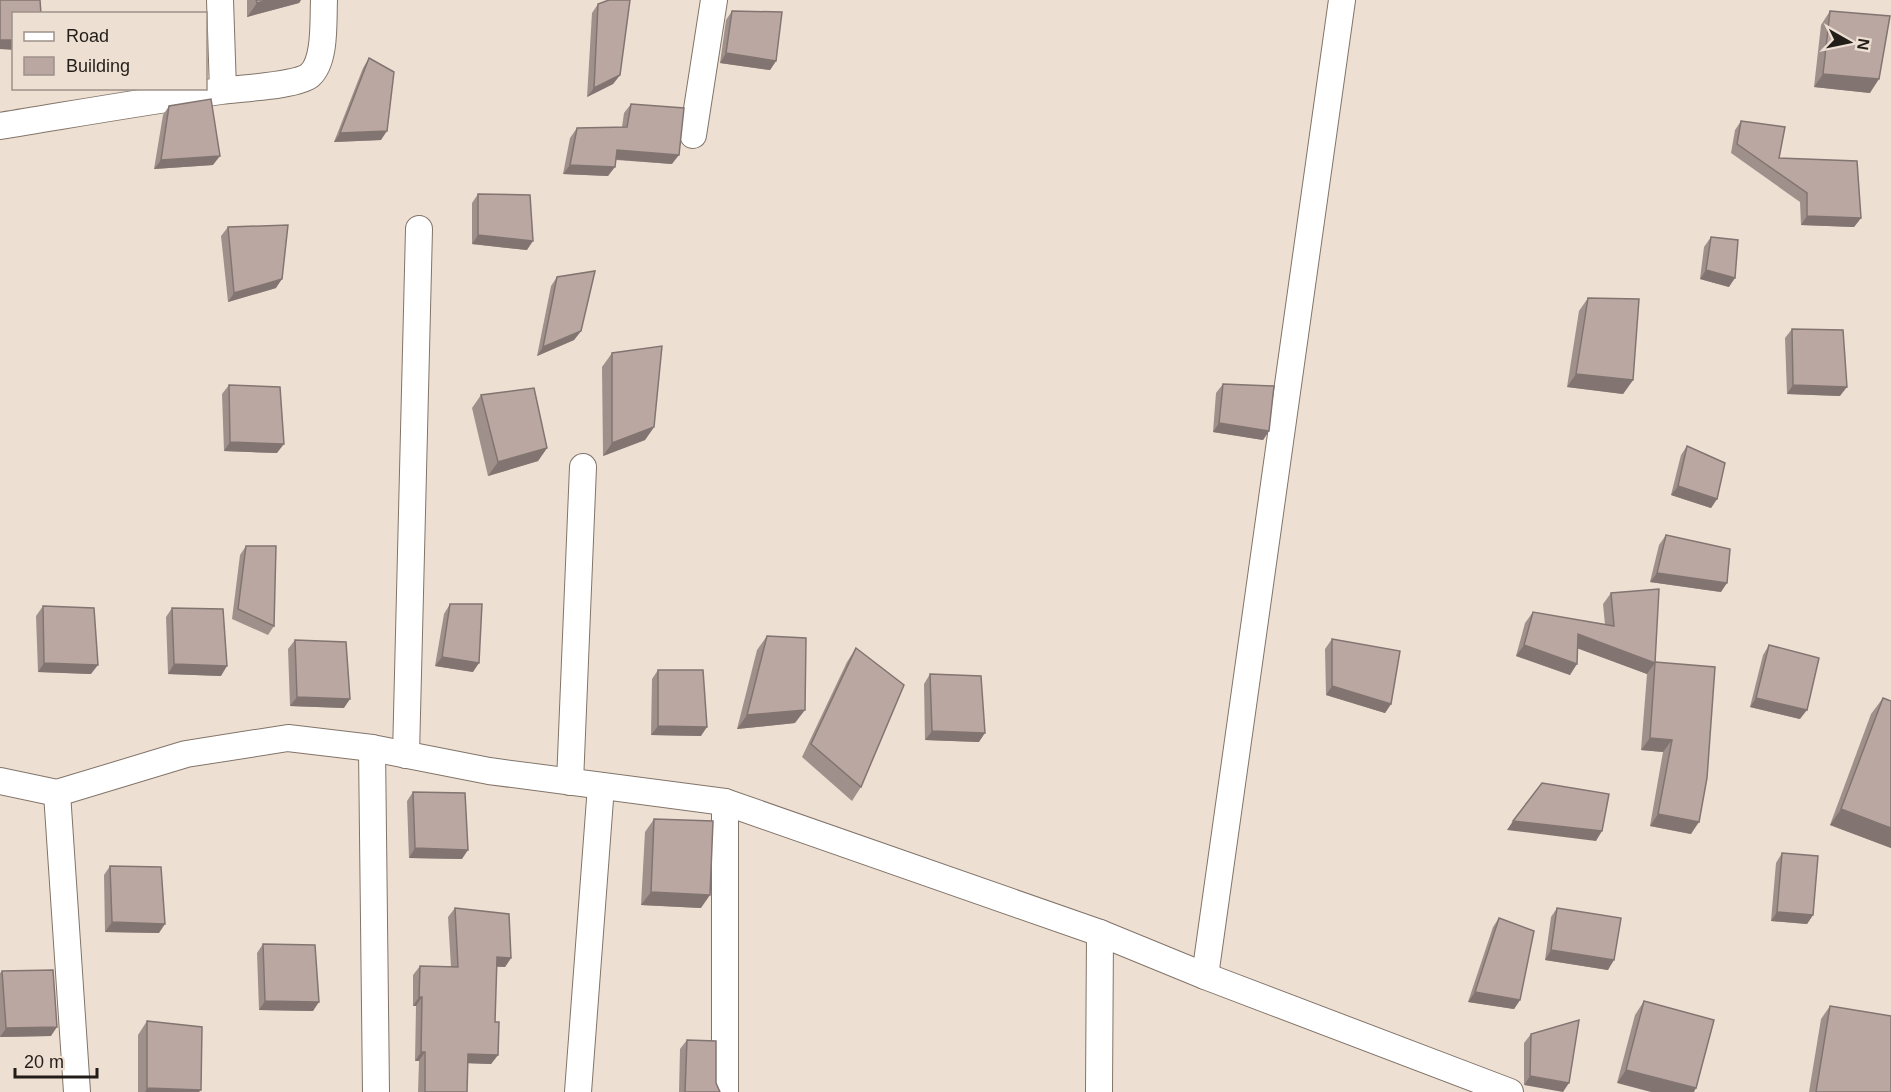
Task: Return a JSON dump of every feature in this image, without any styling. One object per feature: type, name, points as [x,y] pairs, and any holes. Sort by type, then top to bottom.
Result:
[{"type":"street","points":[[220,0],[223,90]]},
{"type":"street","points":[[0,126],[223,90],[301,81],[315,69],[320,53],[324,0]]},
{"type":"street","points":[[693,135],[714,0]]},
{"type":"street","points":[[1205,976],[1342,0]]},
{"type":"street","points":[[406,755],[419,229]]},
{"type":"street","points":[[570,782],[583,467]]},
{"type":"street","points":[[0,781],[57,793],[186,753],[288,738],[372,748],[489,771],[725,802],[1100,933],[1205,976],[1510,1092]]},
{"type":"street","points":[[372,748],[376,1092]]},
{"type":"street","points":[[578,1092],[601,786]]},
{"type":"street","points":[[57,793],[78,1092]]},
{"type":"street","points":[[725,802],[725,1092]]},
{"type":"street","points":[[1098,1092],[1100,933]]},
{"type":"building","points":[[0,0],[40,0],[41,12],[12,12],[12,40],[0,40]]},
{"type":"building","points":[[609,0],[630,0],[620,75],[594,88],[598,4]]},
{"type":"building","points":[[732,11],[782,12],[776,61],[726,53]]},
{"type":"building","points":[[1830,11],[1890,16],[1879,79],[1823,74]]},
{"type":"building","points":[[369,58],[394,72],[387,131],[340,133]]},
{"type":"building","points":[[211,99],[220,156],[161,160],[169,106]]},
{"type":"building","points":[[631,104],[684,108],[679,155],[617,150],[615,167],[570,165],[577,128],[627,127]]},
{"type":"building","points":[[1741,121],[1785,127],[1779,158],[1857,161],[1861,218],[1807,216],[1807,193],[1737,144]]},
{"type":"building","points":[[478,194],[530,195],[533,241],[478,235]]},
{"type":"building","points":[[288,225],[282,279],[234,293],[228,227]]},
{"type":"building","points":[[1711,237],[1738,240],[1735,278],[1706,270]]},
{"type":"building","points":[[595,271],[581,331],[543,347],[557,277]]},
{"type":"building","points":[[1588,298],[1639,299],[1633,380],[1576,374]]},
{"type":"building","points":[[1792,329],[1843,330],[1847,387],[1793,385]]},
{"type":"building","points":[[662,346],[654,427],[612,443],[612,353]]},
{"type":"building","points":[[1223,384],[1274,386],[1269,431],[1219,423]]},
{"type":"building","points":[[229,385],[280,387],[284,444],[230,442]]},
{"type":"building","points":[[534,388],[547,448],[498,462],[481,395]]},
{"type":"building","points":[[1687,446],[1725,463],[1717,499],[1678,486]]},
{"type":"building","points":[[1666,535],[1730,549],[1727,583],[1657,573]]},
{"type":"building","points":[[246,546],[276,546],[274,626],[238,609]]},
{"type":"building","points":[[1659,589],[1655,663],[1578,634],[1577,664],[1524,645],[1533,612],[1614,626],[1611,593]]},
{"type":"building","points":[[450,604],[482,604],[479,663],[442,657]]},
{"type":"building","points":[[43,606],[94,608],[98,665],[44,663]]},
{"type":"building","points":[[172,608],[223,609],[227,666],[174,664]]},
{"type":"building","points":[[767,636],[806,638],[805,710],[747,715]]},
{"type":"building","points":[[1332,639],[1400,651],[1391,704],[1332,686]]},
{"type":"building","points":[[295,640],[346,642],[350,699],[297,697]]},
{"type":"building","points":[[1769,645],[1819,658],[1807,710],[1756,698]]},
{"type":"building","points":[[856,648],[904,685],[861,787],[811,744]]},
{"type":"building","points":[[1655,662],[1715,667],[1707,778],[1699,822],[1658,814],[1672,740],[1650,738]]},
{"type":"building","points":[[658,670],[703,670],[707,727],[658,726]]},
{"type":"building","points":[[930,674],[981,676],[985,733],[932,731]]},
{"type":"building","points":[[1883,698],[1891,701],[1891,828],[1841,809]]},
{"type":"building","points":[[1542,783],[1609,794],[1602,831],[1513,821]]},
{"type":"building","points":[[413,792],[465,793],[468,850],[415,848]]},
{"type":"building","points":[[654,819],[713,821],[710,895],[651,892]]},
{"type":"building","points":[[1782,853],[1818,856],[1813,915],[1777,912]]},
{"type":"building","points":[[110,866],[161,867],[165,924],[112,922]]},
{"type":"building","points":[[455,908],[509,914],[511,958],[497,957],[495,1022],[499,1022],[498,1055],[468,1054],[467,1092],[425,1092],[425,1052],[421,1052],[420,966],[458,967]]},
{"type":"building","points":[[1557,908],[1621,918],[1614,960],[1551,950]]},
{"type":"building","points":[[1499,918],[1534,931],[1520,1000],[1475,992]]},
{"type":"building","points":[[263,944],[315,945],[319,1002],[265,1001]]},
{"type":"building","points":[[53,970],[57,1027],[6,1028],[2,971]]},
{"type":"building","points":[[1644,1001],[1714,1020],[1696,1088],[1626,1070]]},
{"type":"building","points":[[1830,1006],[1891,1016],[1891,1092],[1816,1092]]},
{"type":"building","points":[[1579,1020],[1569,1083],[1530,1076],[1531,1034]]},
{"type":"building","points":[[147,1021],[202,1027],[201,1090],[147,1088]]},
{"type":"building","points":[[687,1040],[716,1041],[716,1083],[720,1092],[685,1092]]}]
